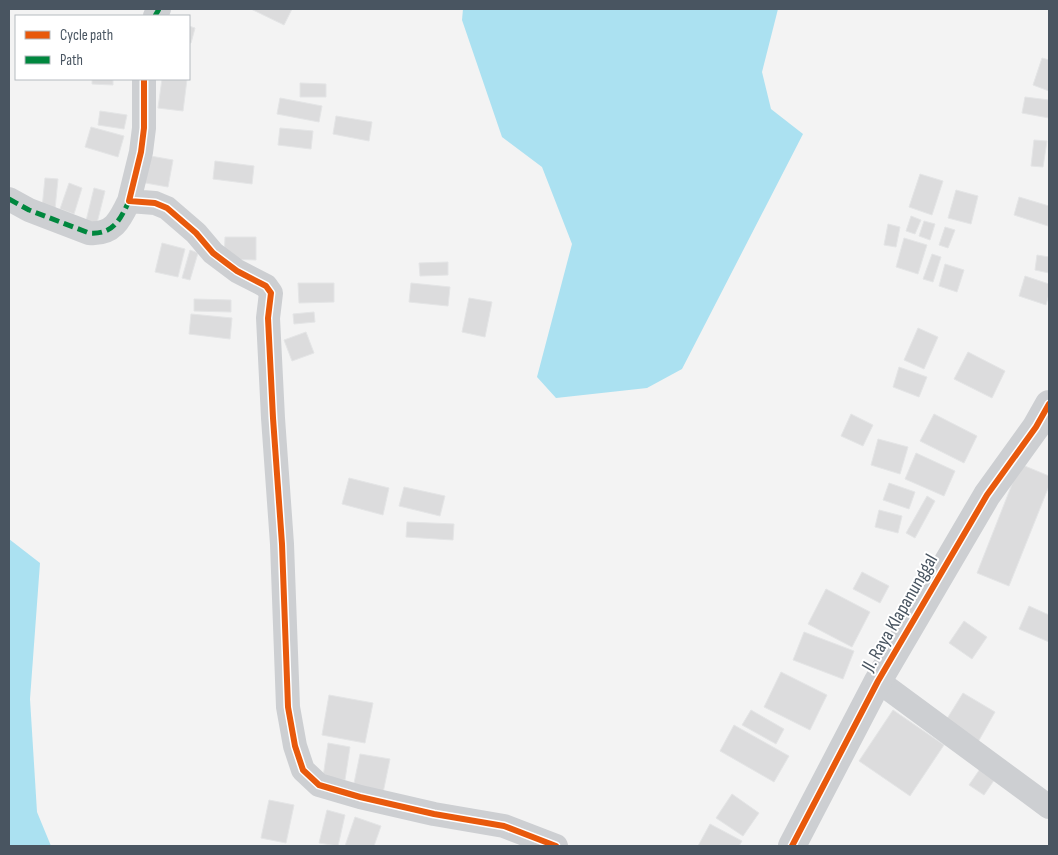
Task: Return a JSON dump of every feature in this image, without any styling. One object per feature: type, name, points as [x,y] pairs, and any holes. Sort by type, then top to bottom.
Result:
[{"type":"street","points":[[9,199],[30,210],[89,233],[108,231],[114,226],[129,201],[141,152],[144,128],[144,80]]},
{"type":"street","points":[[129,201],[155,203],[166,208],[196,233],[213,253],[237,271],[266,286],[271,293],[268,318],[282,544],[288,707],[295,746],[303,770],[319,785],[360,797],[434,814],[504,826],[556,846]]},
{"type":"street","name":"Jl. Raya Klapanunggal","points":[[792,846],[878,681],[987,495],[1036,427],[1049,404]]},
{"type":"street","points":[[878,681],[1049,807]]},
{"type":"water","points":[[463,9],[778,9],[762,72],[771,109],[803,134],[682,369],[647,388],[556,398],[537,377],[572,244],[542,167],[502,137],[462,20]]},
{"type":"water","points":[[9,539],[40,563],[30,699],[37,812],[51,846],[9,846]]},
{"type":"building","points":[[251,9],[292,9],[284,25]]},
{"type":"building","points":[[190,26],[195,28],[190,43]]},
{"type":"building","points":[[1042,58],[1049,60],[1049,91],[1033,85]]},
{"type":"building","points":[[92,80],[113,80],[113,85],[92,84]]},
{"type":"building","points":[[162,80],[187,80],[183,111],[158,108]]},
{"type":"building","points":[[300,83],[326,84],[326,97],[300,97]]},
{"type":"building","points":[[1025,97],[1049,100],[1049,118],[1022,113]]},
{"type":"building","points":[[280,98],[322,106],[319,122],[277,114]]},
{"type":"building","points":[[100,111],[127,115],[124,129],[98,125]]},
{"type":"building","points":[[336,116],[372,122],[369,141],[333,134]]},
{"type":"building","points":[[91,127],[124,136],[118,157],[85,147]]},
{"type":"building","points":[[280,128],[313,131],[311,149],[278,145]]},
{"type":"building","points":[[1034,140],[1047,141],[1043,167],[1031,166]]},
{"type":"building","points":[[145,155],[173,160],[168,187],[140,182]]},
{"type":"building","points":[[215,161],[254,166],[252,184],[213,179]]},
{"type":"building","points":[[920,174],[943,181],[932,215],[909,207]]},
{"type":"building","points":[[45,178],[58,179],[55,209],[42,208]]},
{"type":"building","points":[[69,183],[82,188],[74,214],[60,209]]},
{"type":"building","points":[[94,188],[105,191],[97,223],[86,221]]},
{"type":"building","points":[[956,190],[978,196],[971,224],[948,218]]},
{"type":"building","points":[[1019,197],[1049,206],[1048,226],[1014,215]]},
{"type":"building","points":[[911,216],[921,220],[915,234],[906,231]]},
{"type":"building","points":[[924,221],[935,224],[930,240],[919,236]]},
{"type":"building","points":[[888,224],[900,227],[896,247],[884,245]]},
{"type":"building","points":[[945,227],[955,230],[948,248],[939,245]]},
{"type":"building","points":[[225,237],[256,237],[256,260],[224,259]]},
{"type":"building","points":[[904,238],[927,245],[918,274],[896,267]]},
{"type":"building","points":[[162,243],[185,249],[178,277],[155,272]]},
{"type":"building","points":[[190,250],[198,253],[190,280],[182,278]]},
{"type":"building","points":[[932,254],[941,257],[933,282],[923,279]]},
{"type":"building","points":[[1037,255],[1049,257],[1049,273],[1035,270]]},
{"type":"building","points":[[448,262],[448,275],[420,276],[419,263]]},
{"type":"building","points":[[945,264],[964,270],[957,292],[939,286]]},
{"type":"building","points":[[1025,276],[1049,284],[1046,305],[1019,296]]},
{"type":"building","points":[[298,283],[334,283],[334,302],[299,303]]},
{"type":"building","points":[[411,283],[450,287],[448,306],[409,302]]},
{"type":"building","points":[[469,298],[492,302],[485,337],[462,332]]},
{"type":"building","points":[[194,299],[231,300],[231,312],[194,311]]},
{"type":"building","points":[[314,312],[315,322],[294,324],[293,314]]},
{"type":"building","points":[[191,314],[232,318],[230,339],[189,334]]},
{"type":"building","points":[[918,328],[938,337],[924,369],[904,360]]},
{"type":"building","points":[[306,332],[314,353],[292,361],[284,340]]},
{"type":"building","points":[[968,352],[1005,371],[992,398],[954,379]]},
{"type":"building","points":[[899,367],[927,377],[919,397],[893,387]]},
{"type":"building","points":[[851,414],[873,425],[863,446],[841,436]]},
{"type":"building","points":[[934,414],[977,436],[964,463],[920,441]]},
{"type":"building","points":[[878,439],[908,447],[900,474],[871,465]]},
{"type":"building","points":[[916,453],[955,471],[944,496],[905,479]]},
{"type":"building","points":[[1020,464],[1049,476],[1049,486],[1009,586],[977,573]]},
{"type":"building","points":[[349,478],[389,488],[383,515],[342,504]]},
{"type":"building","points":[[889,483],[915,492],[909,509],[883,500]]},
{"type":"building","points":[[404,487],[445,496],[440,516],[399,506]]},
{"type":"building","points":[[927,496],[935,501],[915,538],[906,533]]},
{"type":"building","points":[[879,510],[902,516],[898,533],[875,527]]},
{"type":"building","points":[[407,522],[454,524],[453,540],[406,537]]},
{"type":"building","points":[[862,572],[889,586],[880,603],[853,589]]},
{"type":"building","points":[[826,589],[870,612],[852,647],[808,624]]},
{"type":"building","points":[[1029,606],[1049,615],[1049,642],[1019,629]]},
{"type":"building","points":[[964,621],[987,637],[972,659],[949,643]]},
{"type":"building","points":[[804,632],[854,651],[843,679],[793,660]]},
{"type":"building","points":[[781,672],[827,695],[810,730],[764,707]]},
{"type":"building","points":[[963,693],[995,712],[978,742],[945,722]]},
{"type":"building","points":[[329,695],[373,703],[365,743],[322,735]]},
{"type":"building","points":[[751,710],[784,729],[776,744],[742,725]]},
{"type":"building","points":[[893,710],[944,745],[910,796],[859,761]]},
{"type":"building","points":[[734,725],[789,756],[774,782],[720,751]]},
{"type":"building","points":[[328,743],[350,747],[345,780],[323,777]]},
{"type":"building","points":[[360,754],[390,759],[383,793],[353,788]]},
{"type":"building","points":[[982,766],[997,776],[984,795],[969,785]]},
{"type":"building","points":[[732,794],[759,813],[743,836],[716,818]]},
{"type":"building","points":[[269,800],[294,805],[286,843],[261,838]]},
{"type":"building","points":[[327,810],[345,815],[338,846],[319,843]]},
{"type":"building","points":[[355,817],[381,826],[374,846],[345,846]]},
{"type":"building","points":[[710,824],[742,841],[739,846],[698,846]]},
{"type":"marked path","points":[[156,15],[159,9]]},
{"type":"marked path","points":[[9,199],[29,210],[89,233],[104,232],[110,229],[119,220],[129,201]]},
{"type":"cycle path","points":[[144,80],[144,128],[141,152],[129,201],[155,203],[167,208],[196,233],[213,253],[237,271],[266,286],[271,293],[268,318],[282,544],[288,707],[295,746],[303,770],[319,785],[360,797],[434,814],[504,826],[556,846]]},
{"type":"cycle path","points":[[792,846],[878,681],[987,495],[1036,427],[1049,404]]}]
